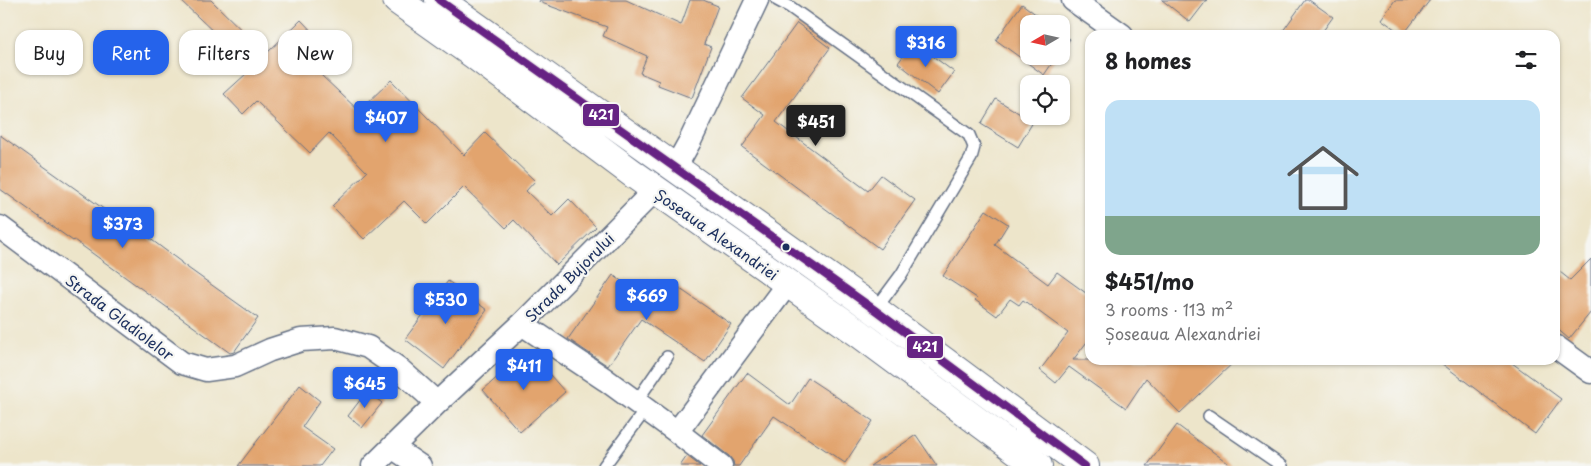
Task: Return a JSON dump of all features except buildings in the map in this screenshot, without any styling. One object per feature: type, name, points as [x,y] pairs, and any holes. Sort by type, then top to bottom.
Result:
[{"type":"highway","name":"Șoseaua Alexandriei","points":[[397,0],[473,54],[655,190],[860,334],[1038,466]]},
{"type":"highway","name":"Șoseaua Alexandriei","points":[[438,0],[875,310],[1085,466]]},
{"type":"street","points":[[675,168],[690,142],[757,0]]},
{"type":"street","points":[[1073,0],[1115,30]]},
{"type":"street","name":"Strada Bujorului","points":[[373,466],[522,324],[655,190]]},
{"type":"street","name":"Strada Gladiolelor","points":[[0,227],[182,363],[206,370],[234,366],[270,350],[301,340],[335,338],[368,347],[398,368],[437,403]]},
{"type":"street","points":[[677,432],[788,284]]},
{"type":"street","points":[[522,324],[641,405],[721,466]]},
{"type":"street","points":[[1560,350],[1591,372]]},
{"type":"street","points":[[392,447],[420,466]]},
{"type":"lane","points":[[777,0],[790,6],[969,135],[974,147],[971,158],[901,275],[875,310]]},
{"type":"lane","points":[[604,466],[641,405],[667,357]]},
{"type":"lane","points":[[1209,416],[1282,466]]},
{"type":"transit line","name":"421","points":[[439,0],[875,310],[1085,466]]}]
